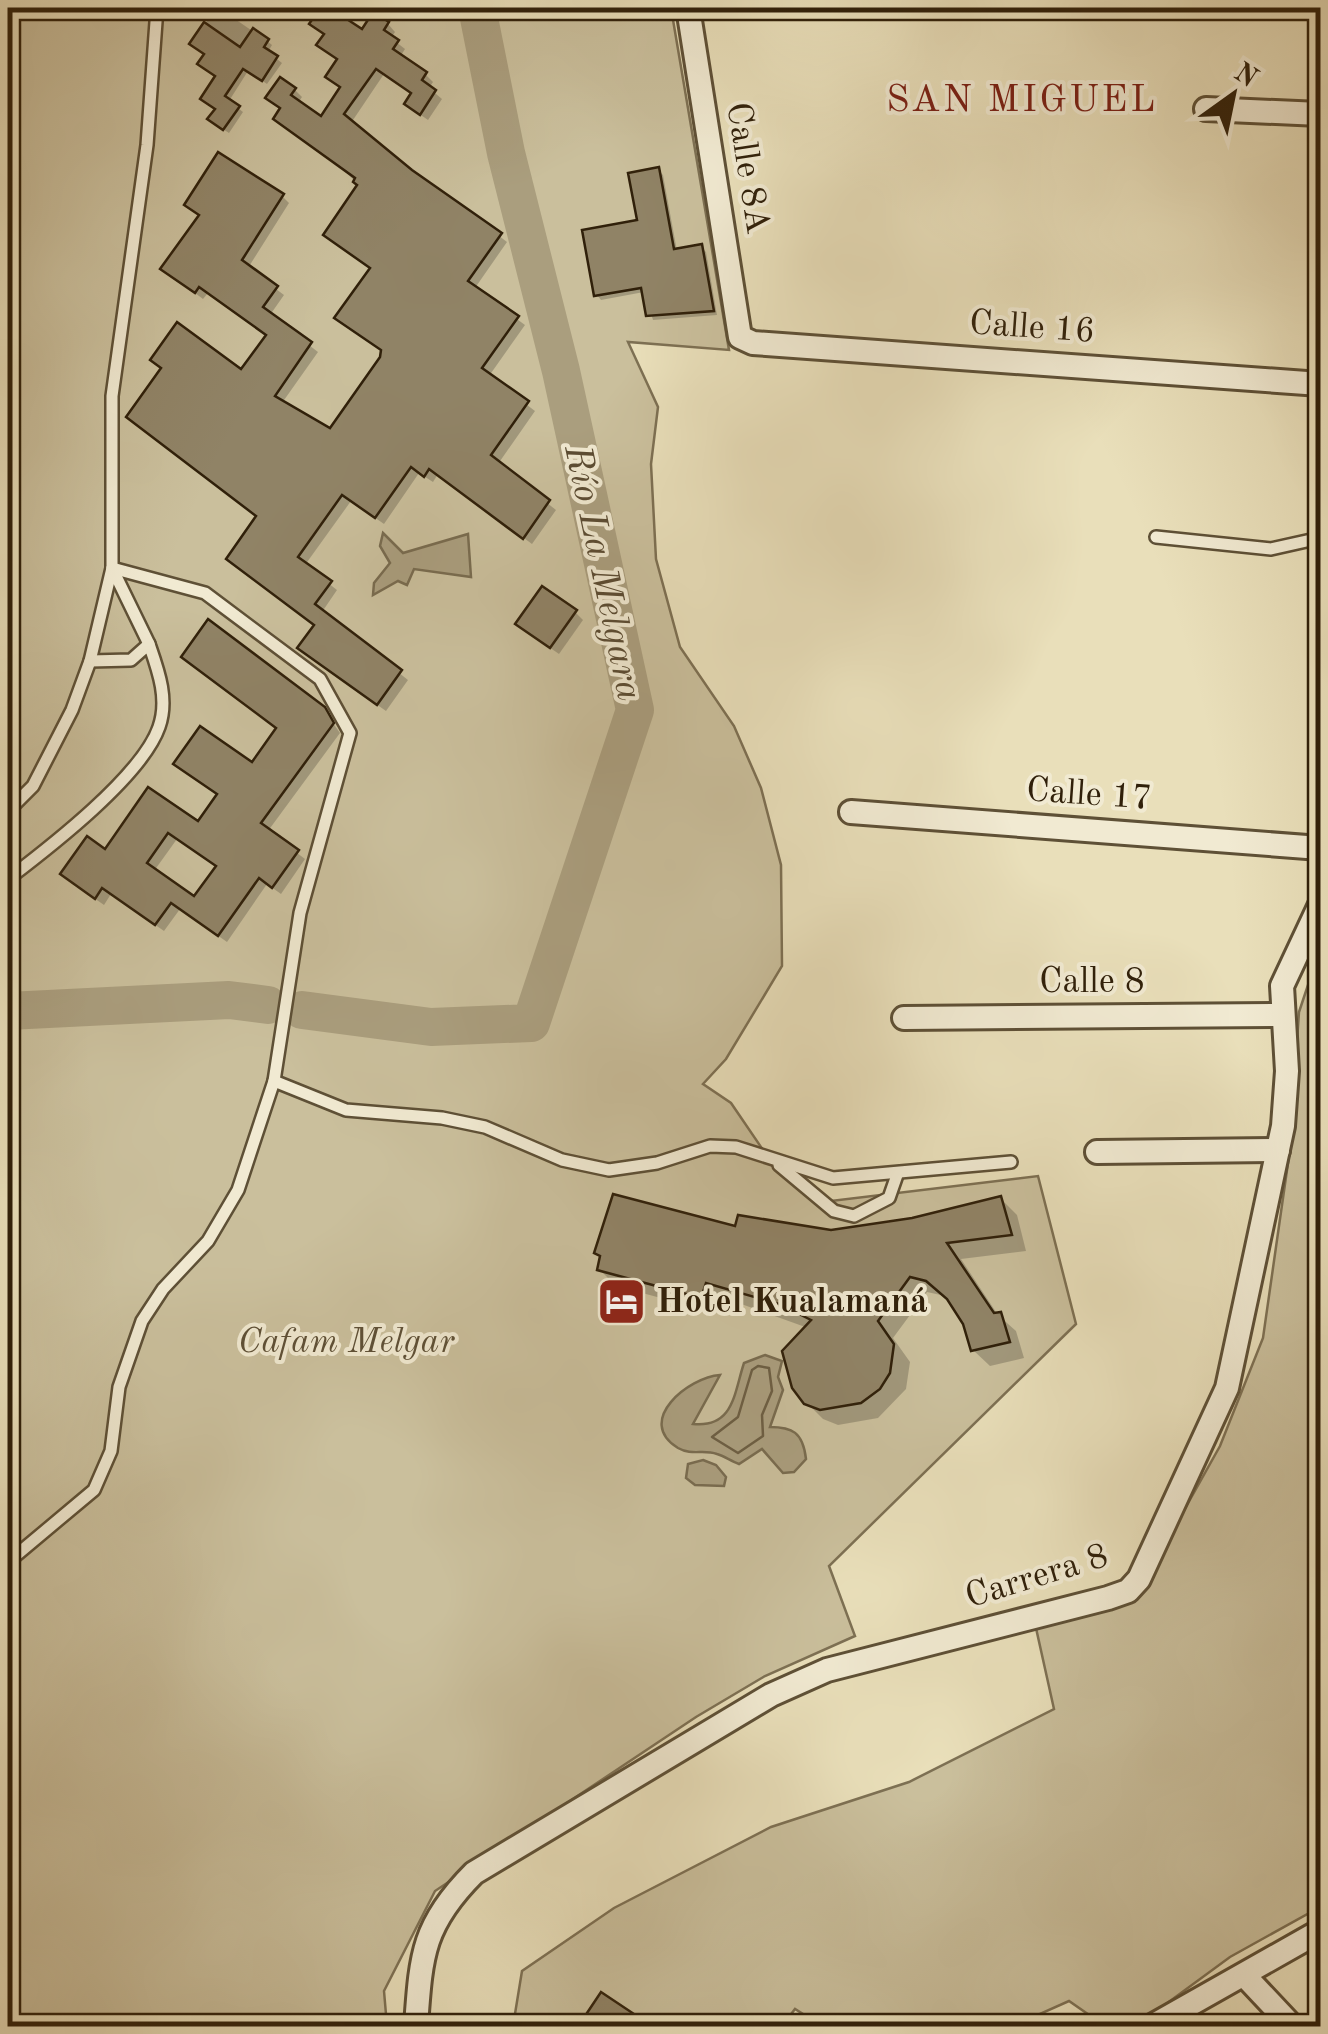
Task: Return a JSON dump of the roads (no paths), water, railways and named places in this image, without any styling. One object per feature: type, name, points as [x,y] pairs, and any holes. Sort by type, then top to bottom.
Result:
[{"type":"street","name":"Calle 8A","points":[[688,8],[740,337]]},
{"type":"street","points":[[1206,109],[1320,114]]},
{"type":"street","name":"Calle 16","points":[[740,337],[753,342],[1320,384]]},
{"type":"street","name":"Calle 17","points":[[851,812],[1320,848]]},
{"type":"street","name":"Carrera 8","points":[[416,2026],[426,1934],[446,1902],[474,1873],[770,1694],[813,1676],[1128,1591],[1154,1551],[1227,1388],[1278,1150],[1287,1071],[1282,986],[1320,904]]},
{"type":"street","name":"Calle 8","points":[[904,1018],[1282,1015]]},
{"type":"street","points":[[1096,1152],[1278,1150]]},
{"type":"street","points":[[1152,2026],[1320,1931]]},
{"type":"street","points":[[1244,1976],[1292,2026]]},
{"type":"lane","points":[[8,811],[33,786],[72,710],[90,662],[112,568],[112,396],[147,145],[157,8]]},
{"type":"lane","points":[[1156,536],[1271,550],[1320,538]]},
{"type":"lane","points":[[8,878],[139,763],[159,726],[163,700],[149,644],[112,568]]},
{"type":"lane","points":[[8,1562],[94,1490],[111,1451],[119,1387],[142,1320],[163,1290],[208,1241],[238,1190],[274,1081],[300,913],[350,732],[320,678],[205,593],[112,568]]},
{"type":"lane","points":[[90,662],[131,660],[149,644]]},
{"type":"lane","points":[[274,1081],[346,1110],[442,1118],[486,1128],[562,1160],[609,1170],[657,1163],[710,1146],[736,1147],[833,1178],[1011,1162]]},
{"type":"lane","points":[[776,1162],[834,1210],[854,1216],[888,1198],[898,1175]]},
{"type":"water","points":[[383,533],[403,553],[468,534],[471,577],[414,569],[407,585],[398,581],[373,595],[374,583],[390,563],[380,546]]},
{"type":"water","points":[[765,1355],[782,1361],[778,1377],[783,1390],[770,1427],[784,1428],[799,1437],[806,1459],[794,1472],[783,1473],[762,1449],[739,1464],[712,1453],[683,1450],[666,1437],[664,1414],[681,1392],[694,1383],[720,1375],[693,1424],[717,1420],[730,1406],[744,1363]]},
{"type":"water","points":[[703,1460],[716,1465],[726,1477],[724,1486],[695,1485],[686,1478],[688,1464]]},
{"type":"waterway","name":"Río La Melgara","points":[[302,1010],[431,1027],[531,1023],[635,710],[561,371],[506,153],[477,8]]},
{"type":"waterway","name":"Río La Melgara","points":[[8,1011],[229,1000],[268,1005]]},
{"type":"place","name":"Hotel Kualamaná","points":[[621,1302]]},
{"type":"district","name":"SAN MIGUEL","points":[[1022,101]]},
{"type":"park label","name":"Cafam Melgar","points":[[346,1342]]}]
